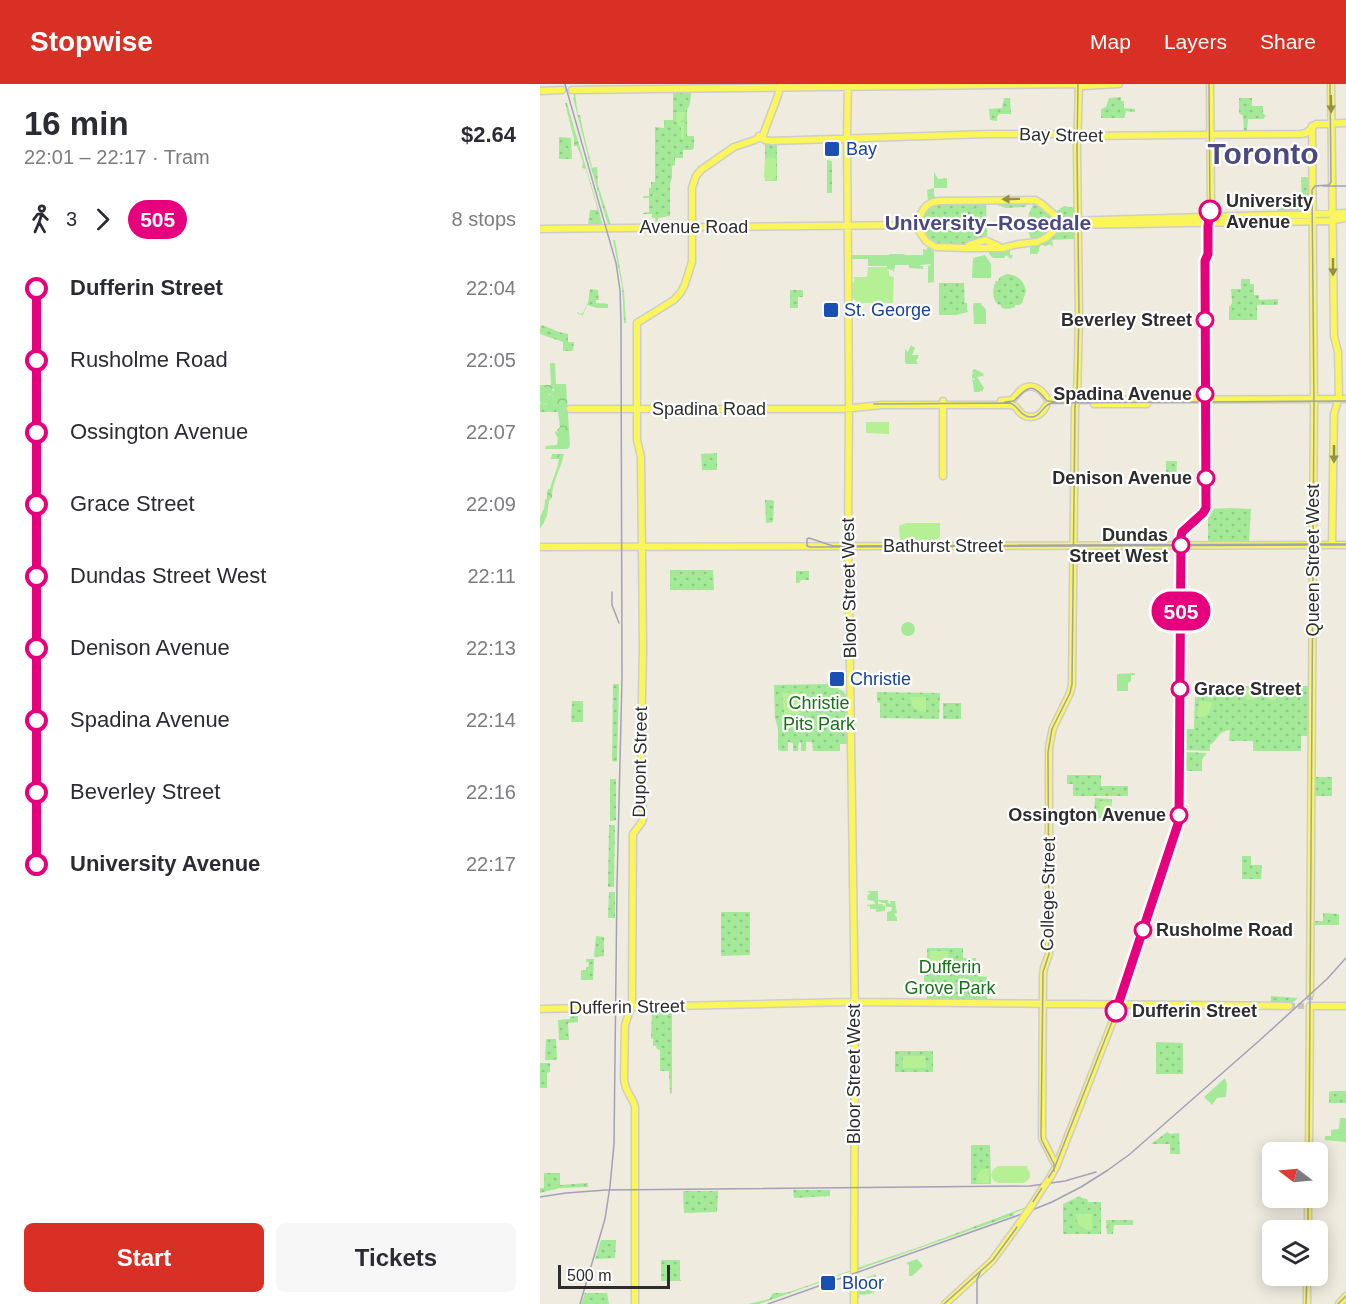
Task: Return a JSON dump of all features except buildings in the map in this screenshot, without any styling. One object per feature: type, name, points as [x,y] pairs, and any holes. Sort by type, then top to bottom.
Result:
[{"type":"main road","points":[[1079,84],[1099,86],[1119,84]]},
{"type":"main road","name":"College Street","points":[[1057,1165],[1042,1138],[1044,969],[1049,956],[1048,749],[1053,728],[1071,693],[1072,685],[1075,426],[1079,317],[1079,84]]},
{"type":"main road","points":[[572,90],[1085,84]]},
{"type":"main road","points":[[945,1304],[991,1263],[1057,1165],[1119,1004],[1179,820],[1181,544],[1183,533],[1206,509],[1206,262],[1209,220],[1210,84]]},
{"type":"main road","points":[[1331,84],[1334,336],[1338,352],[1342,401],[1334,414],[1332,545]]},
{"type":"main road","points":[[693,227],[692,188],[696,176],[734,147],[759,137],[766,128],[781,86]]},
{"type":"main road","name":"Bloor Street West","points":[[848,86],[848,535],[855,1002],[854,1304]]},
{"type":"main road","points":[[540,91],[562,90]]},
{"type":"main road","points":[[1300,134],[1306,133],[1312,126],[1318,124],[1346,123]]},
{"type":"main road","name":"Queen Street West","points":[[1310,994],[1314,402],[1312,126]]},
{"type":"main road","name":"Bay Street","points":[[759,137],[773,140],[1010,134],[1078,136],[1300,134]]},
{"type":"main road","points":[[1300,134],[1312,140]]},
{"type":"main road","points":[[909,225],[916,222],[926,206],[936,201],[1031,199],[1039,201],[1055,217],[1065,223],[1346,218]]},
{"type":"main road","points":[[1333,217],[1346,213]]},
{"type":"main road","points":[[920,216],[920,231]]},
{"type":"main road","points":[[1054,231],[1057,225],[1055,217]]},
{"type":"main road","points":[[909,225],[920,231],[926,241],[935,247],[991,248],[1039,242],[1065,223]]},
{"type":"main road","name":"Avenue Road","points":[[540,229],[909,225]]},
{"type":"main road","name":"Dupont Street","points":[[635,1304],[635,1107],[624,1082],[625,1023],[631,1007],[633,834],[643,821],[641,457],[637,440],[637,323],[674,300],[681,292],[692,262],[693,227]]},
{"type":"main road","points":[[958,248],[985,240],[1005,247]]},
{"type":"main road","points":[[1016,407],[1017,396],[1023,389],[1032,387],[1039,389],[1051,400],[1076,403],[1090,400],[1206,402]]},
{"type":"main road","points":[[849,408],[870,404],[1009,400],[1017,396]]},
{"type":"main road","points":[[1046,397],[1046,406]]},
{"type":"main road","points":[[943,403],[1012,405],[1022,414],[1032,417],[1040,414],[1046,406],[1051,404],[1342,401]]},
{"type":"main road","points":[[943,403],[943,476]]},
{"type":"main road","name":"Spadina Road","points":[[570,409],[849,408]]},
{"type":"main road","name":"Bathurst Street","points":[[540,547],[1346,545]]},
{"type":"main road","points":[[634,822],[636,830]]},
{"type":"main road","name":"Dufferin Street","points":[[540,1009],[855,1002],[1289,1006]]},
{"type":"main road","points":[[1309,1142],[1310,1006],[1346,1006]]},
{"type":"main road","points":[[1307,1286],[1307,1304]]},
{"type":"main road","points":[[1339,1304],[1346,1296]]},
{"type":"green space","points":[[673,92],[691,93],[687,110],[687,136],[694,136],[694,148],[683,150],[683,158],[675,158],[670,184],[670,216],[658,218],[658,225],[656,225],[652,214],[643,214],[649,212],[649,198],[643,198],[643,196],[649,196],[651,182],[655,182],[655,127],[664,128],[664,120],[673,120]]},
{"type":"green space","points":[[573,93],[575,93],[591,168],[573,98]]},
{"type":"green space","points":[[1121,97],[1121,101],[1124,101],[1124,108],[1135,109],[1135,112],[1126,111],[1124,118],[1101,118],[1101,109],[1106,107],[1109,98]]},
{"type":"green space","points":[[1004,98],[1010,98],[1011,114],[999,114],[997,121],[990,120],[989,109],[1002,108]]},
{"type":"green space","points":[[1239,98],[1252,98],[1252,106],[1263,106],[1263,113],[1266,116],[1263,119],[1248,119],[1247,131],[1244,131],[1243,116],[1239,113]]},
{"type":"green space","points":[[565,103],[567,103],[603,225],[586,169],[582,168],[583,162],[577,146],[574,146]]},
{"type":"green space","points":[[676,112],[685,112],[684,119],[679,122],[684,123],[684,139],[681,139],[681,126],[678,126],[676,122]]},
{"type":"green space","points":[[559,137],[571,138],[572,159],[559,159]]},
{"type":"green space","points":[[765,142],[777,142],[777,181],[765,181]]},
{"type":"green space","points":[[767,157],[776,159],[776,177],[770,181],[764,177]]},
{"type":"green space","points":[[827,160],[832,161],[832,193],[827,193]]},
{"type":"green space","points":[[597,167],[598,185],[611,225],[608,225],[591,168]]},
{"type":"green space","points":[[934,172],[938,179],[947,178],[947,188],[934,188]]},
{"type":"green space","points":[[1301,177],[1310,178],[1311,211],[1302,212]]},
{"type":"green space","points":[[934,188],[936,198],[928,201],[927,190]]},
{"type":"green space","points":[[1299,201],[1299,212],[1277,211],[1277,203]]},
{"type":"green space","points":[[986,202],[987,235],[984,239],[964,246],[937,245],[930,242],[920,227],[923,211],[932,203]]},
{"type":"green space","points":[[1030,202],[1025,207],[1006,208],[992,203]]},
{"type":"green space","points":[[1035,202],[1051,214],[1056,226],[1046,237],[1032,240],[1028,231],[1028,221]]},
{"type":"green space","points":[[1064,206],[1075,208],[1074,219],[1063,219],[1055,212]]},
{"type":"green space","points":[[590,210],[598,210],[602,225],[588,225]]},
{"type":"green space","points":[[1069,227],[1052,239],[1053,247],[1050,244],[1041,245],[1037,254],[1030,254],[1030,247],[1024,247],[1045,241],[1061,229]]},
{"type":"green space","points":[[1075,228],[1075,239],[1047,240],[1061,229]]},
{"type":"green space","points":[[613,240],[615,240],[624,292],[626,323],[624,323],[622,286]]},
{"type":"green space","points":[[927,245],[934,252],[934,283],[928,283],[928,265],[929,267],[931,264],[920,265],[923,269],[909,268],[909,265],[895,265],[894,273],[893,270],[887,269],[887,266],[868,266],[868,259],[852,259],[852,255],[923,255],[923,249],[926,250]]},
{"type":"green space","points":[[1016,247],[1010,250],[1010,255],[1013,255],[1011,259],[1006,255],[1004,258],[993,258],[989,254],[989,250]]},
{"type":"green space","points":[[985,255],[991,264],[991,278],[972,278],[973,258]]},
{"type":"green space","points":[[868,267],[887,267],[889,276],[894,277],[893,303],[858,303],[851,296],[854,277],[867,277]]},
{"type":"green space","points":[[1007,274],[1019,279],[1026,291],[1022,303],[1009,309],[998,305],[993,293],[996,281]]},
{"type":"green space","points":[[1241,279],[1250,279],[1250,284],[1254,284],[1254,295],[1259,295],[1259,300],[1278,299],[1278,305],[1257,305],[1257,320],[1229,320],[1229,307],[1232,303],[1231,289],[1241,289]]},
{"type":"green space","points":[[939,283],[942,283],[942,312],[965,312],[965,303],[967,303],[968,312],[939,315]]},
{"type":"green space","points":[[942,283],[964,283],[965,312],[942,312]]},
{"type":"green space","points":[[590,289],[598,290],[599,300],[596,300],[596,303],[608,304],[608,308],[597,308],[587,305]]},
{"type":"green space","points":[[791,290],[803,290],[803,297],[798,297],[798,308],[790,308]]},
{"type":"green space","points":[[974,303],[981,303],[986,310],[986,324],[974,324]]},
{"type":"green space","points":[[542,325],[568,334],[568,342],[574,342],[573,350],[563,351],[563,342],[540,334]]},
{"type":"green space","points":[[911,345],[915,348],[912,355],[919,355],[916,361],[918,364],[906,364],[905,362],[905,349],[908,352]]},
{"type":"green space","points":[[550,363],[555,363],[556,384],[566,384],[570,445],[567,449],[545,449],[546,446],[557,445],[558,438],[555,433],[556,431],[558,433],[557,430],[560,427],[558,406],[540,406],[541,401],[543,405],[547,404],[547,401],[554,400],[547,392],[554,391],[554,389],[540,386],[551,385]]},
{"type":"green space","points":[[975,369],[984,374],[984,376],[977,377],[984,388],[982,392],[980,390],[980,392],[974,392],[972,380],[975,378],[972,379],[974,373],[972,372]]},
{"type":"green space","points":[[540,386],[552,388],[553,392],[549,392],[548,395],[552,395],[554,400],[543,405],[540,401]]},
{"type":"green space","points":[[540,406],[567,406],[567,414],[540,412]]},
{"type":"green space","points":[[866,422],[889,422],[889,434],[866,433]]},
{"type":"green space","points":[[717,453],[717,470],[702,470],[701,454]]},
{"type":"green space","points":[[552,454],[564,454],[553,486],[547,516],[540,529],[540,518],[559,459],[551,459]]},
{"type":"green space","points":[[1166,461],[1177,461],[1176,483],[1166,483]]},
{"type":"green space","points":[[765,500],[774,501],[773,522],[766,523]]},
{"type":"green space","points":[[1208,509],[1251,509],[1249,542],[1208,542]]},
{"type":"green space","points":[[906,523],[940,523],[940,536],[936,543],[900,543],[899,526]]},
{"type":"green space","points":[[670,570],[713,570],[714,590],[670,590]]},
{"type":"green space","points":[[796,571],[809,571],[809,580],[796,583]]},
{"type":"green space","points":[[905,622],[911,622],[915,629],[911,636],[905,636],[901,632],[901,626]]},
{"type":"green space","points":[[1135,673],[1131,675],[1128,691],[1117,691],[1117,674]]},
{"type":"green space","points":[[613,684],[619,684],[617,762],[612,761]]},
{"type":"green space","name":"Christie Pits Park","points":[[828,684],[843,691],[849,699],[849,744],[840,744],[840,751],[813,751],[812,742],[806,742],[806,751],[801,751],[799,742],[798,751],[793,751],[793,743],[788,742],[788,751],[780,751],[775,718],[774,685]]},
{"type":"green space","points":[[1201,686],[1309,686],[1310,736],[1301,736],[1301,751],[1253,751],[1253,741],[1229,741],[1230,730],[1221,734],[1210,745],[1210,751],[1183,750],[1182,729],[1194,729],[1195,697],[1201,697]]},
{"type":"green space","points":[[1245,688],[1258,688],[1257,697],[1246,700]]},
{"type":"green space","points":[[1263,688],[1276,688],[1276,701],[1266,697]]},
{"type":"green space","points":[[877,692],[940,693],[939,719],[880,718]]},
{"type":"green space","points":[[782,693],[806,694],[806,707],[800,714],[786,715],[799,719],[800,728],[786,729]]},
{"type":"green space","points":[[910,697],[926,697],[926,712],[913,707]]},
{"type":"green space","points":[[572,701],[583,701],[583,722],[571,722]]},
{"type":"green space","points":[[1199,701],[1212,702],[1208,713],[1197,717]]},
{"type":"green space","points":[[943,703],[961,703],[961,719],[943,719]]},
{"type":"green space","points":[[1183,752],[1207,753],[1202,759],[1202,771],[1183,771]]},
{"type":"green space","points":[[1067,775],[1101,775],[1101,786],[1128,786],[1128,796],[1073,796],[1073,784],[1067,784]]},
{"type":"green space","points":[[1315,777],[1332,777],[1332,796],[1314,796]]},
{"type":"green space","points":[[610,779],[616,779],[616,820],[610,821]]},
{"type":"green space","points":[[1095,798],[1112,799],[1112,818],[1094,818]]},
{"type":"green space","points":[[1100,801],[1112,802],[1112,810],[1107,811],[1107,816],[1099,816]]},
{"type":"green space","points":[[609,825],[615,825],[614,887],[608,887]]},
{"type":"green space","points":[[1242,856],[1251,856],[1251,865],[1262,865],[1261,879],[1242,879]]},
{"type":"green space","points":[[867,891],[878,891],[878,900],[888,900],[889,904],[890,901],[895,901],[897,913],[894,914],[897,921],[887,921],[887,912],[892,909],[886,907],[885,903],[878,902],[885,906],[885,911],[876,912],[876,909],[870,909],[870,906],[867,906],[875,904],[874,901],[868,900],[867,895],[871,894]]},
{"type":"green space","points":[[609,892],[615,892],[615,918],[608,918]]},
{"type":"green space","points":[[721,912],[750,912],[750,955],[721,956]]},
{"type":"green space","points":[[1323,913],[1339,914],[1339,925],[1313,925],[1313,921],[1323,921]]},
{"type":"green space","points":[[596,936],[604,937],[604,956],[594,957]]},
{"type":"green space","name":"Dufferin Grove Park","points":[[927,948],[963,948],[963,958],[976,958],[978,976],[987,977],[987,1000],[927,1000],[924,975],[927,973]]},
{"type":"green space","points":[[930,951],[948,951],[948,963],[930,963]]},
{"type":"green space","points":[[586,959],[594,959],[593,980],[581,980],[581,970],[586,970],[588,967],[589,962],[586,962]]},
{"type":"green space","points":[[1271,996],[1298,998],[1289,1006],[1289,1003],[1271,1003]]},
{"type":"green space","points":[[652,1008],[672,1008],[672,1093],[670,1094],[669,1071],[660,1071],[660,1050],[653,1046],[651,1038]]},
{"type":"green space","points":[[570,1010],[578,1010],[578,1022],[568,1023],[569,1040],[559,1040],[558,1020],[570,1019]]},
{"type":"green space","points":[[546,1039],[556,1039],[557,1059],[555,1060],[545,1060]]},
{"type":"green space","points":[[1156,1042],[1183,1043],[1183,1074],[1156,1074]]},
{"type":"green space","points":[[895,1051],[933,1051],[933,1072],[895,1072]]},
{"type":"green space","points":[[903,1056],[925,1056],[926,1068],[903,1068]]},
{"type":"green space","points":[[540,1063],[550,1063],[547,1088],[540,1088]]},
{"type":"green space","points":[[1225,1078],[1226,1097],[1217,1098],[1212,1105],[1204,1097]]},
{"type":"green space","points":[[1346,1091],[1346,1103],[1329,1103],[1329,1092]]},
{"type":"green space","points":[[1340,1118],[1346,1118],[1346,1142],[1325,1140],[1325,1136],[1331,1136],[1331,1130],[1339,1129]]},
{"type":"green space","points":[[1167,1132],[1179,1133],[1180,1154],[1170,1154],[1170,1144],[1151,1144]]},
{"type":"green space","points":[[972,1145],[990,1145],[991,1184],[971,1184]]},
{"type":"green space","points":[[998,1166],[1028,1166],[1030,1177],[1023,1183],[998,1183],[991,1175]]},
{"type":"green space","points":[[1023,1167],[1028,1171],[1029,1177],[1020,1181],[995,1180],[994,1169]]},
{"type":"green space","points":[[982,1169],[989,1169],[989,1183],[976,1183],[977,1175]]},
{"type":"green space","points":[[544,1173],[560,1173],[560,1185],[588,1183],[588,1187],[560,1188],[540,1193],[540,1188],[544,1188]]},
{"type":"green space","points":[[793,1190],[830,1190],[830,1196],[794,1198]]},
{"type":"green space","points":[[683,1191],[718,1191],[717,1212],[684,1213]]},
{"type":"green space","points":[[1080,1196],[1088,1202],[1101,1202],[1101,1234],[1063,1234],[1063,1204]]},
{"type":"green space","points":[[1026,1207],[1014,1215],[857,1270],[857,1268]]},
{"type":"green space","points":[[1076,1214],[1092,1214],[1092,1230],[1080,1226]]},
{"type":"green space","points":[[1106,1220],[1133,1220],[1133,1225],[1114,1225],[1113,1234],[1107,1234]]},
{"type":"green space","points":[[601,1240],[616,1240],[615,1258],[595,1259]]},
{"type":"green space","points":[[917,1259],[923,1266],[909,1276],[909,1265],[906,1263]]},
{"type":"green space","points":[[661,1260],[680,1260],[681,1281],[661,1281]]},
{"type":"green space","points":[[852,1270],[759,1304],[748,1304],[769,1299],[773,1293],[789,1292]]},
{"type":"green space","points":[[876,1274],[874,1295],[873,1292],[861,1295],[858,1293],[860,1296],[857,1299],[857,1281]]},
{"type":"green space","points":[[585,1293],[607,1293],[609,1304],[581,1304]]},
{"type":"tunnel","points":[[1289,1006],[1310,1006],[1310,994]]},
{"type":"tram line","points":[[1054,1171],[1054,1164],[1041,1137],[1043,972],[1049,954],[1048,752],[1052,729],[1070,693],[1072,684],[1075,406],[1079,314],[1078,84]]},
{"type":"tram line","points":[[944,1304],[993,1260],[1054,1169],[1117,1009],[1178,822],[1181,536],[1203,514],[1206,506],[1205,262],[1208,253],[1210,211],[1209,84]]},
{"type":"tram line","points":[[1309,1142],[1314,405],[1312,190],[1315,186],[1329,185],[1331,182],[1330,84]]},
{"type":"tram line","points":[[1323,186],[1346,186]]},
{"type":"tram line","name":"505","points":[[1116,1011],[1179,819],[1181,536],[1182,532],[1206,508],[1205,261],[1208,254],[1210,211]]},
{"type":"tram line","points":[[1005,402],[1014,401],[1031,388],[1038,391],[1047,401],[1058,402]]},
{"type":"tram line","points":[[874,404],[1010,403],[1023,415],[1031,417],[1038,415],[1048,404],[1052,403],[1346,401]]},
{"type":"tram line","points":[[1346,544],[833,546],[807,539],[807,546],[810,547],[1346,545]]},
{"type":"tram line","points":[[1308,1208],[1308,1220]]},
{"type":"tram line","points":[[977,1304],[977,1279],[980,1273]]},
{"type":"tram line","points":[[1306,1304],[1307,1286]]},
{"type":"tram line","points":[[1338,1304],[1346,1296]]},
{"type":"railway","points":[[565,84],[616,263],[621,322],[622,678],[614,1144],[605,1219],[580,1304]]},
{"type":"railway","points":[[612,592],[612,605],[619,623]]},
{"type":"railway","points":[[768,1304],[1022,1214],[1081,1187],[1130,1154],[1260,1040],[1327,979],[1346,958]]},
{"type":"railway","points":[[540,1197],[606,1190],[1030,1186],[1065,1181],[1096,1172]]},
{"type":"place","name":"Bay","points":[[832,149]]},
{"type":"place","name":"University Avenue","points":[[1210,211]]},
{"type":"place","name":"St. George","points":[[831,310]]},
{"type":"place","name":"Beverley Street","points":[[1205,320]]},
{"type":"place","name":"Spadina Avenue","points":[[1205,394]]},
{"type":"place","name":"Denison Avenue","points":[[1206,478]]},
{"type":"place","name":"Dundas Street West","points":[[1181,545]]},
{"type":"place","name":"Christie","points":[[837,679]]},
{"type":"place","name":"Grace Street","points":[[1180,689]]},
{"type":"place","name":"Ossington Avenue","points":[[1179,815]]},
{"type":"place","name":"Rusholme Road","points":[[1143,930]]},
{"type":"place","name":"Dufferin Street","points":[[1116,1011]]},
{"type":"place","name":"Bloor","points":[[828,1283]]},
{"type":"district","name":"Toronto","points":[[1263,153]]},
{"type":"district","name":"University–Rosedale","points":[[988,222]]}]
